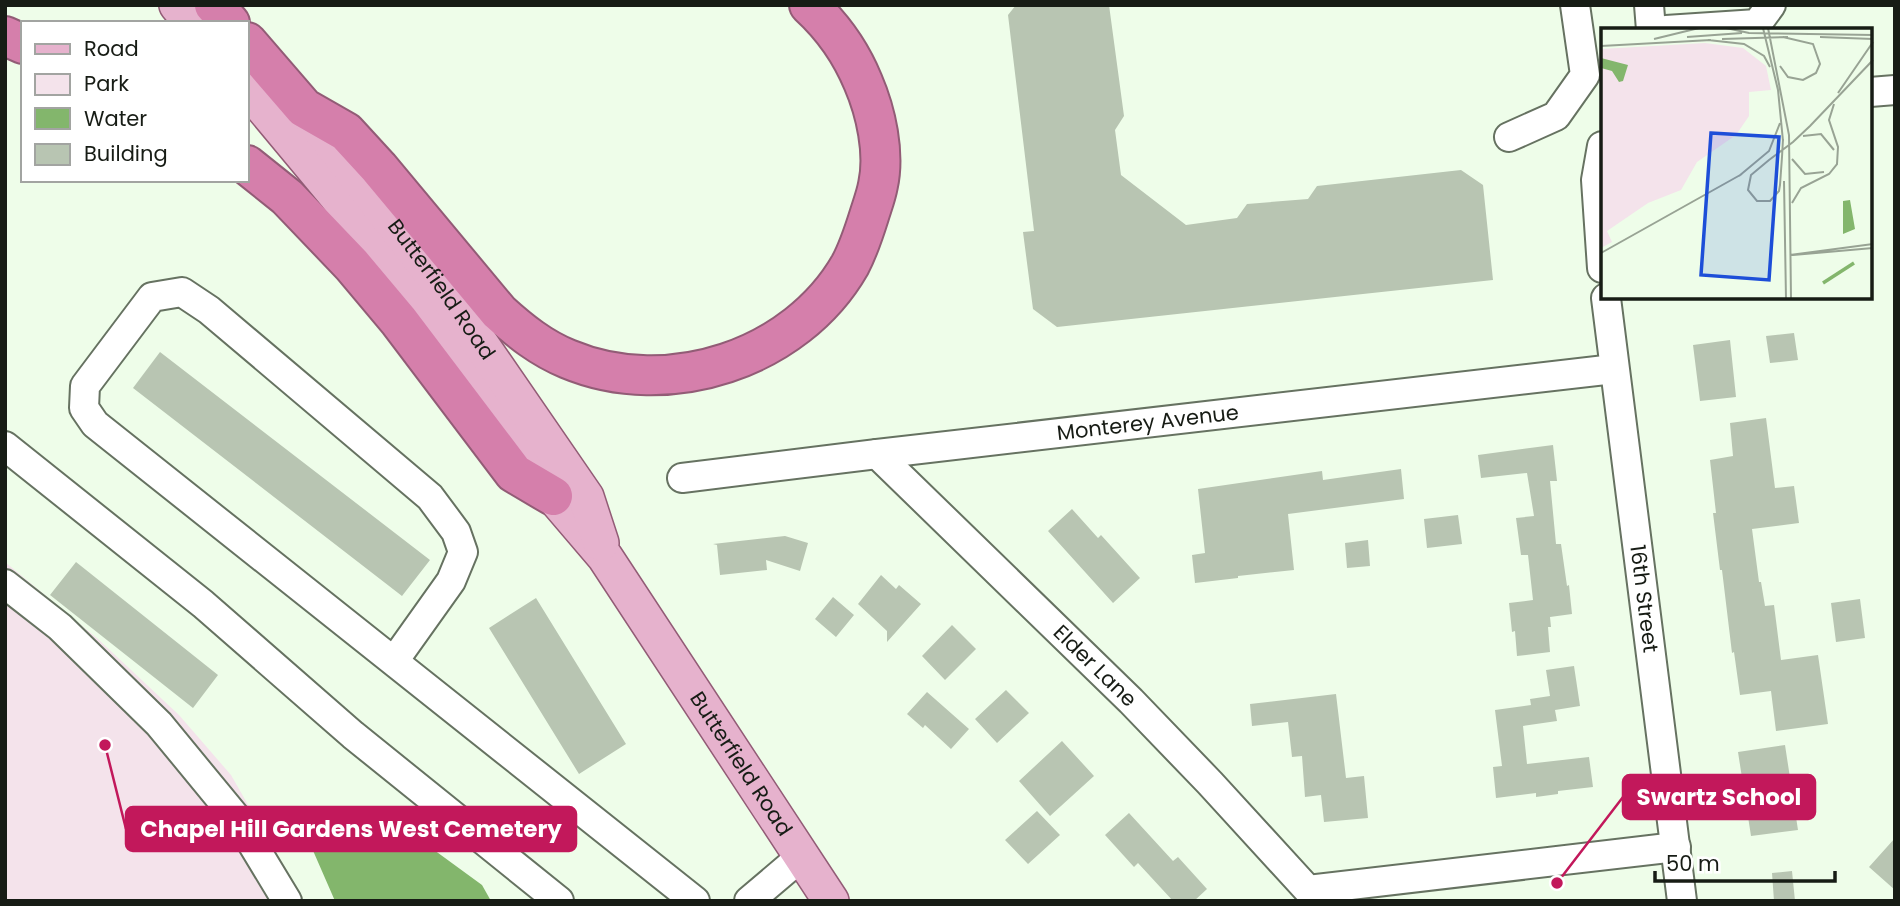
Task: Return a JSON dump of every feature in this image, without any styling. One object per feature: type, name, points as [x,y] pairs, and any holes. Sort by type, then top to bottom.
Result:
[{"type":"highway","points":[[214,5],[228,21]]},
{"type":"highway","points":[[304,108],[346,132],[499,312],[522,333],[546,348],[569,360],[631,376],[673,374],[724,365],[764,347],[801,321],[831,292],[850,264],[879,184],[880,139],[871,100],[853,58],[823,18],[809,5]]},
{"type":"highway","points":[[5,36],[21,43]]},
{"type":"highway","name":"Butterfield Road","points":[[248,43],[304,108]]},
{"type":"highway","points":[[248,166],[287,197],[352,265],[399,321],[514,473],[553,496]]},
{"type":"main road","points":[[177,5],[190,21]]},
{"type":"main road","name":"Butterfield Road","points":[[248,89],[336,195],[408,289],[553,496],[605,557],[831,901]]},
{"type":"main road","name":"Butterfield Road","points":[[304,108],[436,279],[586,497],[605,557]]},
{"type":"street","points":[[1509,137],[1556,116],[1585,75],[1591,37],[1575,5]]},
{"type":"street","points":[[1650,5],[1651,28]]},
{"type":"street","points":[[1696,28],[1757,24],[1771,5]]},
{"type":"street","points":[[1872,92],[1895,90]]},
{"type":"street","points":[[1601,152],[1596,180],[1601,253]]},
{"type":"street","points":[[394,661],[452,581],[463,552],[456,532],[429,497],[209,310],[182,292],[152,297],[85,386],[85,408],[95,424],[695,901]]},
{"type":"street","name":"16th Street","points":[[1606,299],[1682,901]]},
{"type":"street","name":"Monterey Avenue","points":[[681,478],[1614,369]]},
{"type":"street","points":[[5,446],[203,604],[353,735],[559,901]]},
{"type":"street","name":"Elder Lane","points":[[877,454],[1131,701],[1308,891],[1676,847]]},
{"type":"street","points":[[5,584],[60,627],[159,724],[238,820],[287,901]]},
{"type":"street","points":[[749,901],[802,856]]},
{"type":"green space","points":[[5,562],[98,639],[179,715],[231,775],[303,901],[5,901]]},
{"type":"water","points":[[370,810],[382,812],[482,885],[491,901],[335,901],[311,846]]},
{"type":"building","points":[[1016,5],[1109,5],[1124,116],[1115,130],[1121,175],[1186,225],[1237,218],[1247,204],[1308,199],[1317,186],[1461,170],[1483,185],[1493,280],[1057,327],[1033,309],[1023,232],[1034,231],[1008,15]]},
{"type":"building","points":[[1794,333],[1798,360],[1770,363],[1766,336]]},
{"type":"building","points":[[1730,340],[1736,397],[1700,401],[1693,345]]},
{"type":"building","points":[[160,352],[430,560],[402,596],[133,388]]},
{"type":"building","points":[[1766,418],[1775,488],[1794,486],[1799,523],[1752,529],[1759,582],[1765,606],[1774,605],[1781,660],[1818,655],[1828,724],[1776,731],[1771,691],[1740,695],[1720,570],[1710,460],[1733,456],[1730,423]]},
{"type":"building","points":[[1553,445],[1557,481],[1550,481],[1556,544],[1561,544],[1572,614],[1550,617],[1550,652],[1517,656],[1509,603],[1533,600],[1528,555],[1521,555],[1516,518],[1534,516],[1527,473],[1481,478],[1478,455]]},
{"type":"building","points":[[1401,469],[1404,499],[1288,514],[1294,570],[1195,583],[1192,555],[1205,553],[1198,489],[1322,471],[1323,480]]},
{"type":"building","points":[[1072,509],[1098,538],[1101,535],[1140,578],[1113,603],[1048,531]]},
{"type":"building","points":[[1458,515],[1462,544],[1427,548],[1424,519]]},
{"type":"building","points":[[785,536],[808,543],[800,571],[766,560],[767,570],[720,575],[717,545],[713,544]]},
{"type":"building","points":[[1368,540],[1370,566],[1347,568],[1345,543]]},
{"type":"building","points":[[76,562],[218,675],[193,708],[50,595]]},
{"type":"building","points":[[881,575],[896,589],[899,585],[921,604],[887,642],[887,631],[858,604]]},
{"type":"building","points":[[833,597],[854,615],[836,637],[815,619]]},
{"type":"building","points":[[536,598],[626,744],[579,774],[489,628]]},
{"type":"building","points":[[1860,599],[1865,638],[1836,642],[1831,603]]},
{"type":"building","points":[[952,625],[976,649],[945,680],[922,656]]},
{"type":"building","points":[[1574,666],[1580,706],[1555,710],[1557,721],[1523,726],[1527,764],[1589,757],[1593,787],[1558,791],[1558,794],[1536,797],[1536,793],[1496,798],[1493,767],[1502,766],[1495,710],[1531,705],[1530,699],[1550,696],[1546,670]]},
{"type":"building","points":[[1006,690],[1029,713],[997,743],[975,719]]},
{"type":"building","points":[[927,692],[969,729],[951,749],[925,725],[923,728],[907,714]]},
{"type":"building","points":[[1336,694],[1346,778],[1364,776],[1368,818],[1324,822],[1321,795],[1305,797],[1302,756],[1292,757],[1288,722],[1252,726],[1250,704]]},
{"type":"building","points":[[1062,741],[1094,776],[1050,816],[1019,781]]},
{"type":"building","points":[[1785,745],[1798,830],[1751,836],[1738,752]]},
{"type":"building","points":[[1037,811],[1060,835],[1028,864],[1005,840]]},
{"type":"building","points":[[1129,813],[1173,861],[1178,857],[1207,889],[1194,901],[1173,901],[1138,863],[1134,867],[1105,835]]},
{"type":"building","points":[[1895,838],[1895,890],[1869,867]]},
{"type":"building","points":[[1792,871],[1795,901],[1774,901],[1772,873]]},
{"type":"place","name":"Chapel Hill Gardens West Cemetery","points":[[105,745]]},
{"type":"place","name":"Swartz School","points":[[1557,883]]}]
